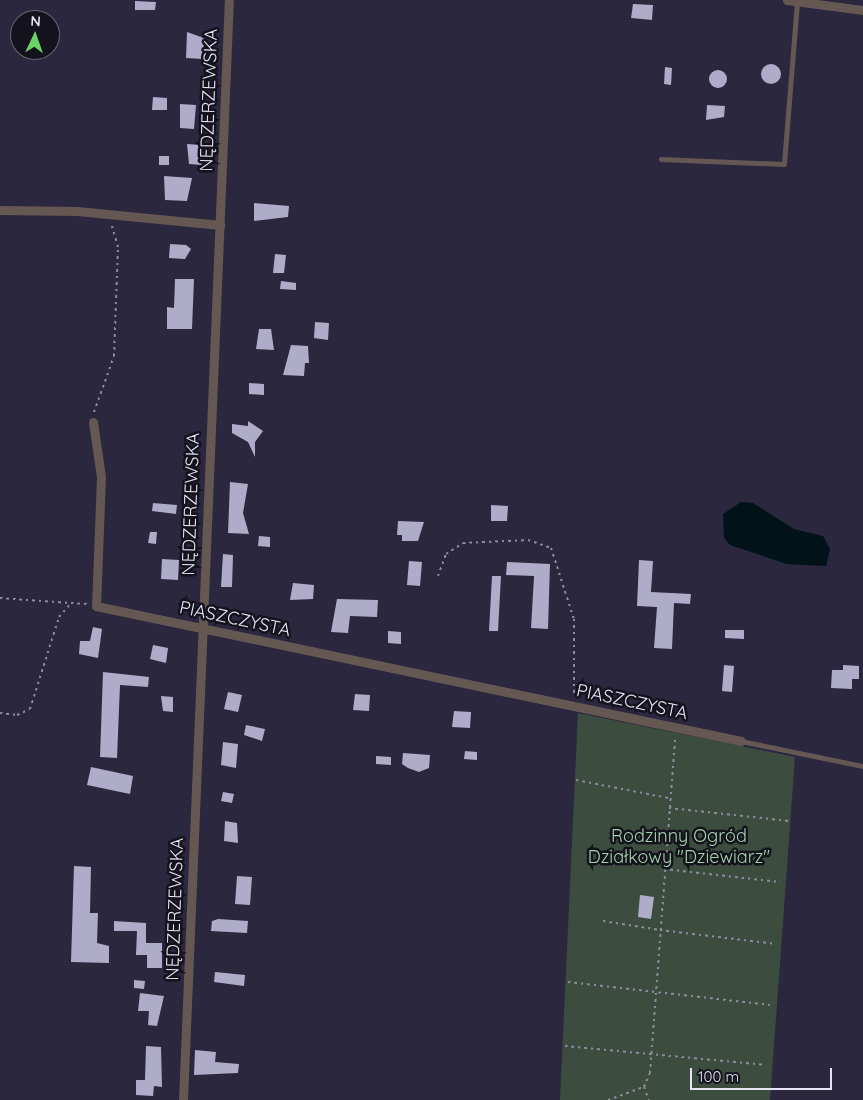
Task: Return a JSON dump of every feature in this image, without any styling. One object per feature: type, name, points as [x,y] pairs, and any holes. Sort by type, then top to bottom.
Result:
[{"type":"street","name":"NĘDZERZEWSKA","points":[[183,1100],[230,0]]},
{"type":"street","points":[[787,0],[863,10]]},
{"type":"street","points":[[0,210],[106,215],[220,225]]},
{"type":"street","points":[[93,422],[101,483],[96,606]]},
{"type":"street","name":"PIASZCZYSTA","points":[[96,606],[741,741]]},
{"type":"lane","points":[[661,159],[784,164],[797,1]]},
{"type":"lane","name":"PIASZCZYSTA","points":[[741,741],[863,766]]},
{"type":"path","points":[[93,422],[97,399],[112,366],[115,343],[117,240],[106,215]]},
{"type":"path","points":[[438,576],[446,554],[463,543],[528,540],[551,548],[574,619],[574,706]]},
{"type":"path","points":[[0,598],[96,606]]},
{"type":"path","points":[[0,713],[23,713],[34,702],[49,640],[71,603]]},
{"type":"path","points":[[649,1100],[644,1088],[652,1055],[664,869],[676,728]]},
{"type":"path","points":[[576,780],[670,799]]},
{"type":"path","points":[[669,808],[788,822]]},
{"type":"path","points":[[609,851],[665,863]]},
{"type":"path","points":[[664,869],[780,882]]},
{"type":"path","points":[[603,920],[660,930],[776,944]]},
{"type":"path","points":[[568,982],[770,1005]]},
{"type":"path","points":[[564,1046],[765,1065]]},
{"type":"path","points":[[608,1100],[644,1088]]},
{"type":"green space","name":"Rodzinny Ogród Działkowy \"Dziewiarz\"","points":[[578,713],[795,757],[770,1100],[560,1100]]},
{"type":"shaded area","points":[[741,502],[753,503],[794,529],[823,536],[830,549],[826,566],[787,564],[730,545],[724,538],[723,514]]},
{"type":"building","points":[[135,1],[156,2],[155,10],[135,10]]},
{"type":"building","points":[[633,4],[653,5],[652,20],[631,18]]},
{"type":"building","points":[[187,32],[204,38],[203,59],[186,58]]},
{"type":"building","points":[[771,64],[778,67],[781,74],[778,81],[771,84],[764,81],[761,74],[764,67]]},
{"type":"building","points":[[665,67],[672,68],[671,85],[664,84]]},
{"type":"building","points":[[714,70],[722,70],[727,75],[725,86],[714,88],[709,83],[709,75]]},
{"type":"building","points":[[153,97],[167,98],[167,110],[152,110]]},
{"type":"building","points":[[180,104],[196,105],[194,129],[180,128]]},
{"type":"building","points":[[707,105],[725,106],[724,117],[706,120]]},
{"type":"building","points":[[187,144],[202,145],[202,165],[189,164]]},
{"type":"building","points":[[159,156],[169,156],[169,165],[159,165]]},
{"type":"building","points":[[164,176],[192,178],[187,201],[165,200]]},
{"type":"building","points":[[254,203],[289,206],[288,217],[254,221]]},
{"type":"building","points":[[170,244],[186,245],[191,249],[185,259],[169,258]]},
{"type":"building","points":[[275,254],[286,255],[284,273],[273,273]]},
{"type":"building","points":[[175,279],[194,279],[192,329],[167,329],[167,307],[174,308]]},
{"type":"building","points":[[281,281],[296,283],[296,290],[280,289]]},
{"type":"building","points":[[315,322],[329,323],[328,340],[314,338]]},
{"type":"building","points":[[259,329],[271,329],[274,350],[256,349]]},
{"type":"building","points":[[291,345],[308,346],[309,363],[305,363],[304,376],[283,375]]},
{"type":"building","points":[[249,383],[264,384],[264,395],[249,394]]},
{"type":"building","points":[[248,421],[263,431],[255,442],[255,457],[248,442],[232,433],[232,424],[248,426]]},
{"type":"building","points":[[230,482],[248,484],[243,513],[249,534],[228,533]]},
{"type":"building","points":[[153,503],[177,505],[176,514],[152,511]]},
{"type":"building","points":[[491,505],[508,506],[507,521],[491,521]]},
{"type":"building","points":[[398,521],[424,522],[418,541],[402,541],[402,535],[397,535]]},
{"type":"building","points":[[150,532],[157,532],[156,544],[148,543]]},
{"type":"building","points":[[259,536],[270,537],[270,547],[258,546]]},
{"type":"building","points":[[223,554],[233,555],[232,587],[221,587]]},
{"type":"building","points":[[162,559],[179,560],[178,580],[161,579]]},
{"type":"building","points":[[639,560],[653,561],[651,592],[691,594],[690,604],[674,603],[672,649],[654,648],[657,607],[637,606]]},
{"type":"building","points":[[409,561],[422,562],[420,586],[407,585]]},
{"type":"building","points":[[507,562],[550,564],[548,629],[531,628],[534,576],[506,575]]},
{"type":"building","points":[[492,576],[501,576],[498,631],[489,631]]},
{"type":"building","points":[[293,583],[314,585],[313,599],[290,600]]},
{"type":"building","points":[[337,599],[378,600],[377,617],[350,616],[348,633],[331,632]]},
{"type":"building","points":[[93,627],[102,629],[98,658],[79,654],[80,641],[90,641]]},
{"type":"building","points":[[725,630],[744,630],[744,639],[725,638]]},
{"type":"building","points":[[388,631],[401,632],[401,644],[388,643]]},
{"type":"building","points":[[153,645],[168,648],[166,663],[150,659]]},
{"type":"building","points":[[724,665],[734,666],[732,692],[722,691]]},
{"type":"building","points":[[843,665],[859,666],[859,679],[852,679],[852,689],[831,688],[832,670],[843,670]]},
{"type":"building","points":[[103,672],[149,677],[148,687],[120,685],[117,758],[100,757]]},
{"type":"building","points":[[228,692],[242,695],[238,712],[224,709]]},
{"type":"building","points":[[355,694],[370,695],[369,711],[353,710]]},
{"type":"building","points":[[161,696],[173,697],[173,712],[163,711]]},
{"type":"building","points":[[454,711],[471,712],[470,728],[452,727]]},
{"type":"building","points":[[246,725],[265,729],[262,741],[244,735]]},
{"type":"building","points":[[223,742],[238,744],[236,768],[221,765]]},
{"type":"building","points":[[465,751],[477,752],[477,760],[464,759]]},
{"type":"building","points":[[403,753],[430,755],[429,768],[419,772],[408,768],[402,764]]},
{"type":"building","points":[[376,756],[391,757],[391,765],[376,764]]},
{"type":"building","points":[[91,767],[133,776],[130,794],[87,785]]},
{"type":"building","points":[[223,792],[234,794],[232,803],[221,801]]},
{"type":"building","points":[[225,821],[237,823],[238,843],[224,841]]},
{"type":"building","points":[[74,866],[91,867],[90,913],[98,913],[97,943],[109,946],[109,963],[71,962]]},
{"type":"building","points":[[237,876],[252,877],[250,905],[235,904]]},
{"type":"building","points":[[640,895],[654,897],[651,919],[638,917]]},
{"type":"building","points":[[218,919],[248,921],[247,933],[211,931],[212,921]]},
{"type":"building","points":[[114,921],[146,923],[146,943],[162,943],[162,968],[147,968],[147,955],[136,955],[137,931],[114,931]]},
{"type":"building","points":[[215,972],[245,975],[244,986],[214,982]]},
{"type":"building","points":[[134,980],[145,981],[144,989],[134,988]]},
{"type":"building","points":[[140,993],[164,996],[157,1026],[148,1025],[149,1011],[138,1011]]},
{"type":"building","points":[[146,1046],[161,1047],[162,1087],[154,1086],[153,1096],[136,1095],[136,1080],[145,1080]]},
{"type":"building","points":[[195,1050],[216,1052],[215,1062],[239,1064],[238,1073],[194,1075]]}]
